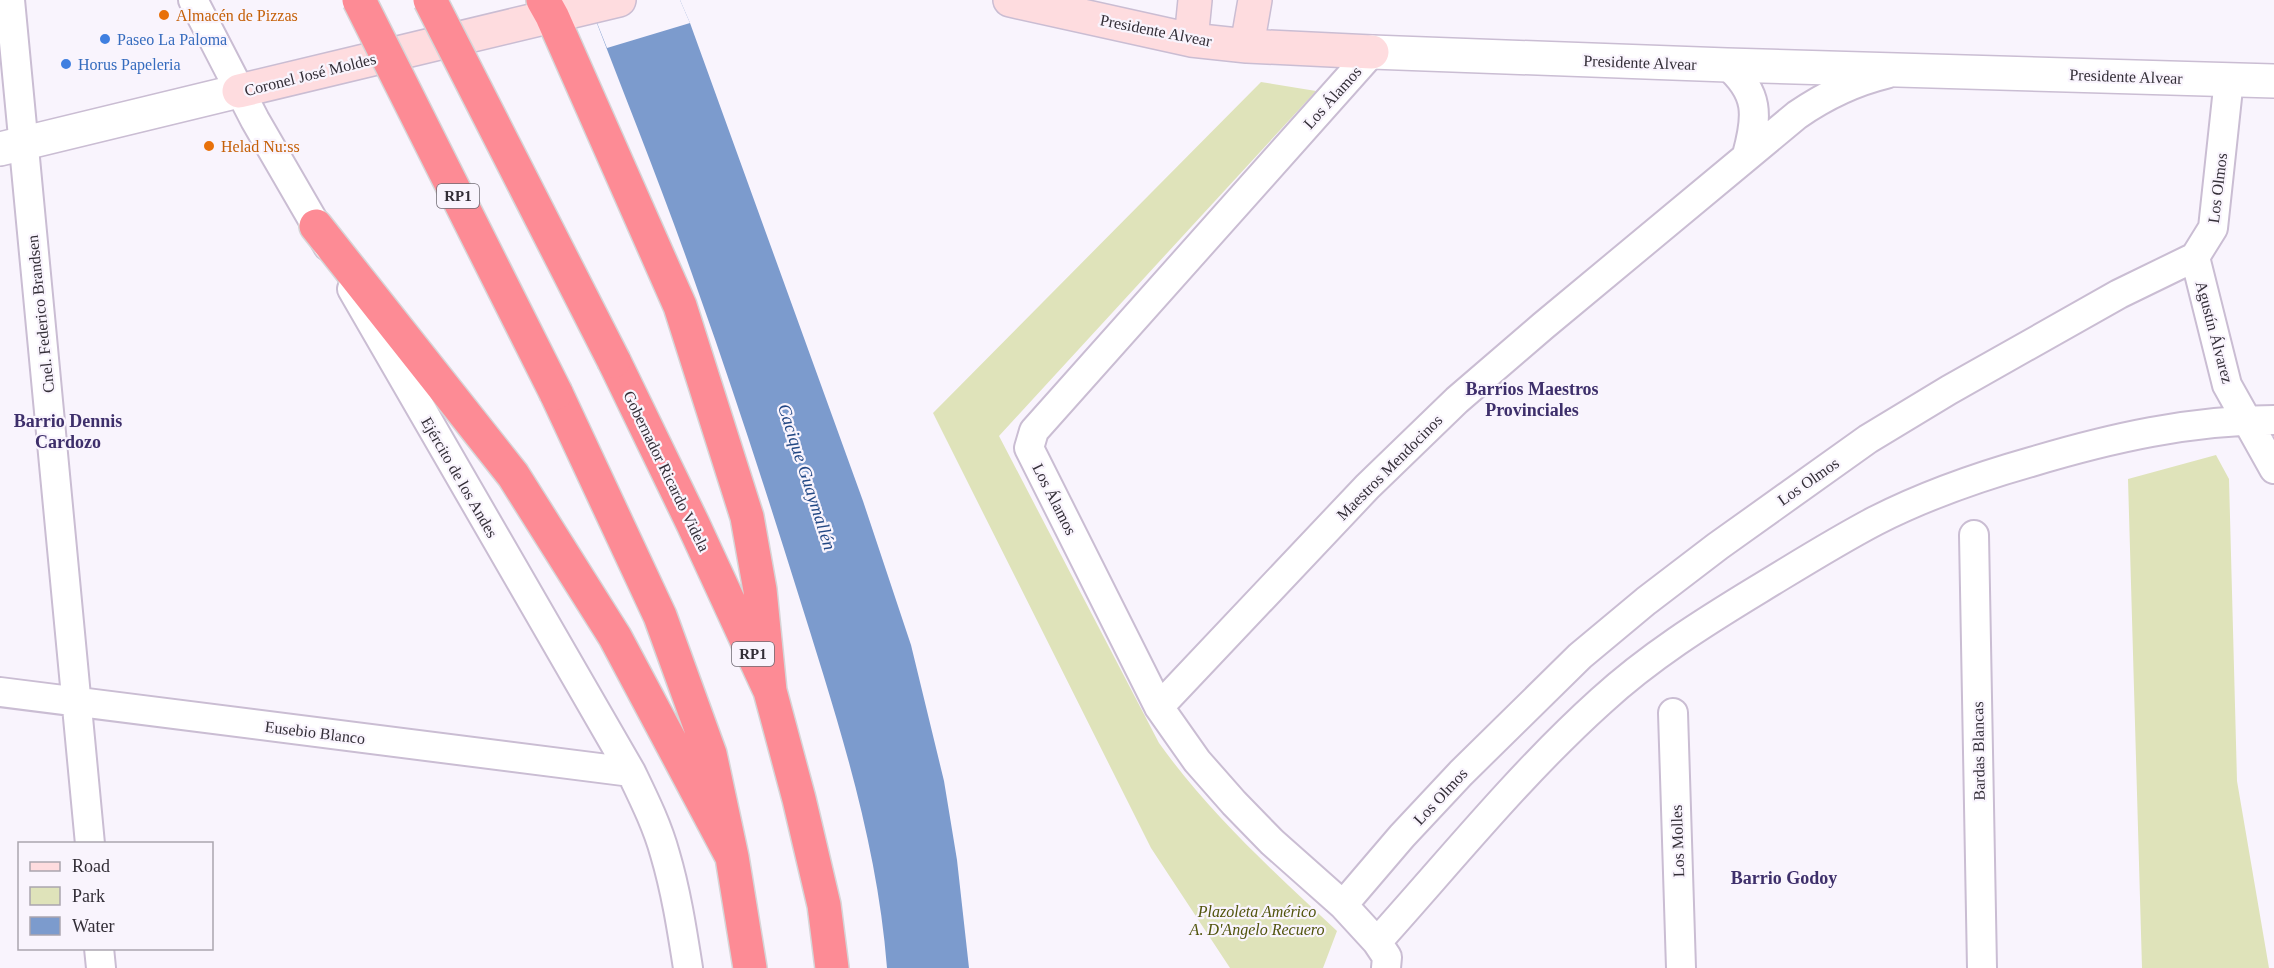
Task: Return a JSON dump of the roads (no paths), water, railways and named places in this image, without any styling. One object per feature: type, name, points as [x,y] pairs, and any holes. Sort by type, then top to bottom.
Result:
[{"type":"highway","name":"RP1","points":[[359,0],[556,393],[660,616],[710,754],[732,857],[750,968]]},
{"type":"highway","name":"Gobernador Ricardo Videla","points":[[430,0],[614,361],[770,691],[824,905],[832,968]]},
{"type":"highway","points":[[547,8],[683,317],[747,517],[760,590],[770,691]]},
{"type":"highway","points":[[316,226],[513,476],[615,637],[732,857]]},
{"type":"main road","name":"Presidente Alvear","points":[[1010,0],[1191,40],[1247,46],[1372,52]]},
{"type":"main road","points":[[1191,40],[1195,0]]},
{"type":"main road","points":[[1247,46],[1255,0]]},
{"type":"main road","name":"Coronel José Moldes","points":[[239,91],[547,8],[605,3]]},
{"type":"street","name":"Cnel. Federico Brandsen","points":[[10,0],[12,146],[78,701],[90,842]]},
{"type":"street","name":"Ejército de los Andes","points":[[193,0],[239,91],[631,772],[649,809],[665,853],[688,968]]},
{"type":"street","name":"Presidente Alvear","points":[[1372,52],[2274,81]]},
{"type":"street","name":"Los Álamos","points":[[1372,52],[1034,431],[1029,448],[1159,706],[1197,760],[1234,803],[1272,842],[1343,905],[1381,955]]},
{"type":"street","points":[[1727,65],[1742,78],[1751,95],[1754,124],[1748,155]]},
{"type":"street","name":"Maestros Mendocinos","points":[[1159,706],[1367,487],[1457,400],[1543,326],[1797,115],[1835,91],[1858,81],[1900,70]]},
{"type":"street","name":"Los Olmos","points":[[1343,905],[1402,836],[1461,773],[1580,656],[1655,594],[1868,439],[2033,341],[2119,294],[2195,257],[2213,228],[2229,79]]},
{"type":"street","name":"Coronel José Moldes","points":[[12,146],[239,91]]},
{"type":"street","name":"Agustín Álvarez","points":[[2195,257],[2227,385],[2261,420],[2274,469]]},
{"type":"street","points":[[1381,955],[1549,752],[1600,702],[1644,664],[1688,633],[1799,565],[1910,505],[2004,470],[2072,450],[2155,431],[2201,423],[2261,420]]},
{"type":"street","name":"Bardas Blancas","points":[[1974,535],[1982,968]]},
{"type":"street","name":"Eusebio Blanco","points":[[0,692],[631,772]]},
{"type":"street","name":"Los Molles","points":[[1673,713],[1681,968]]},
{"type":"street","points":[[99,950],[101,968]]},
{"type":"water","name":"Cacique Guaymallén","points":[[588,0],[680,0],[690,23],[863,501],[911,645],[944,781],[957,860],[969,968],[887,968],[882,919],[864,823],[825,681],[761,476],[711,328],[672,218]]},
{"type":"place","name":"Almacén de Pizzas","points":[[164,15]]},
{"type":"place","name":"Paseo La Paloma","points":[[105,39]]},
{"type":"place","name":"Horus Papeleria","points":[[66,64]]},
{"type":"place","name":"Helad Nu:ss","points":[[209,146]]},
{"type":"district","name":"Barrios Maestros Provinciales","points":[[1532,399]]},
{"type":"district","name":"Barrio Dennis Cardozo","points":[[68,431]]},
{"type":"district","name":"Barrio Godoy","points":[[1784,878]]},
{"type":"park label","name":"Plazoleta Américo A. D'Angelo Recuero","points":[[1257,920]]}]
